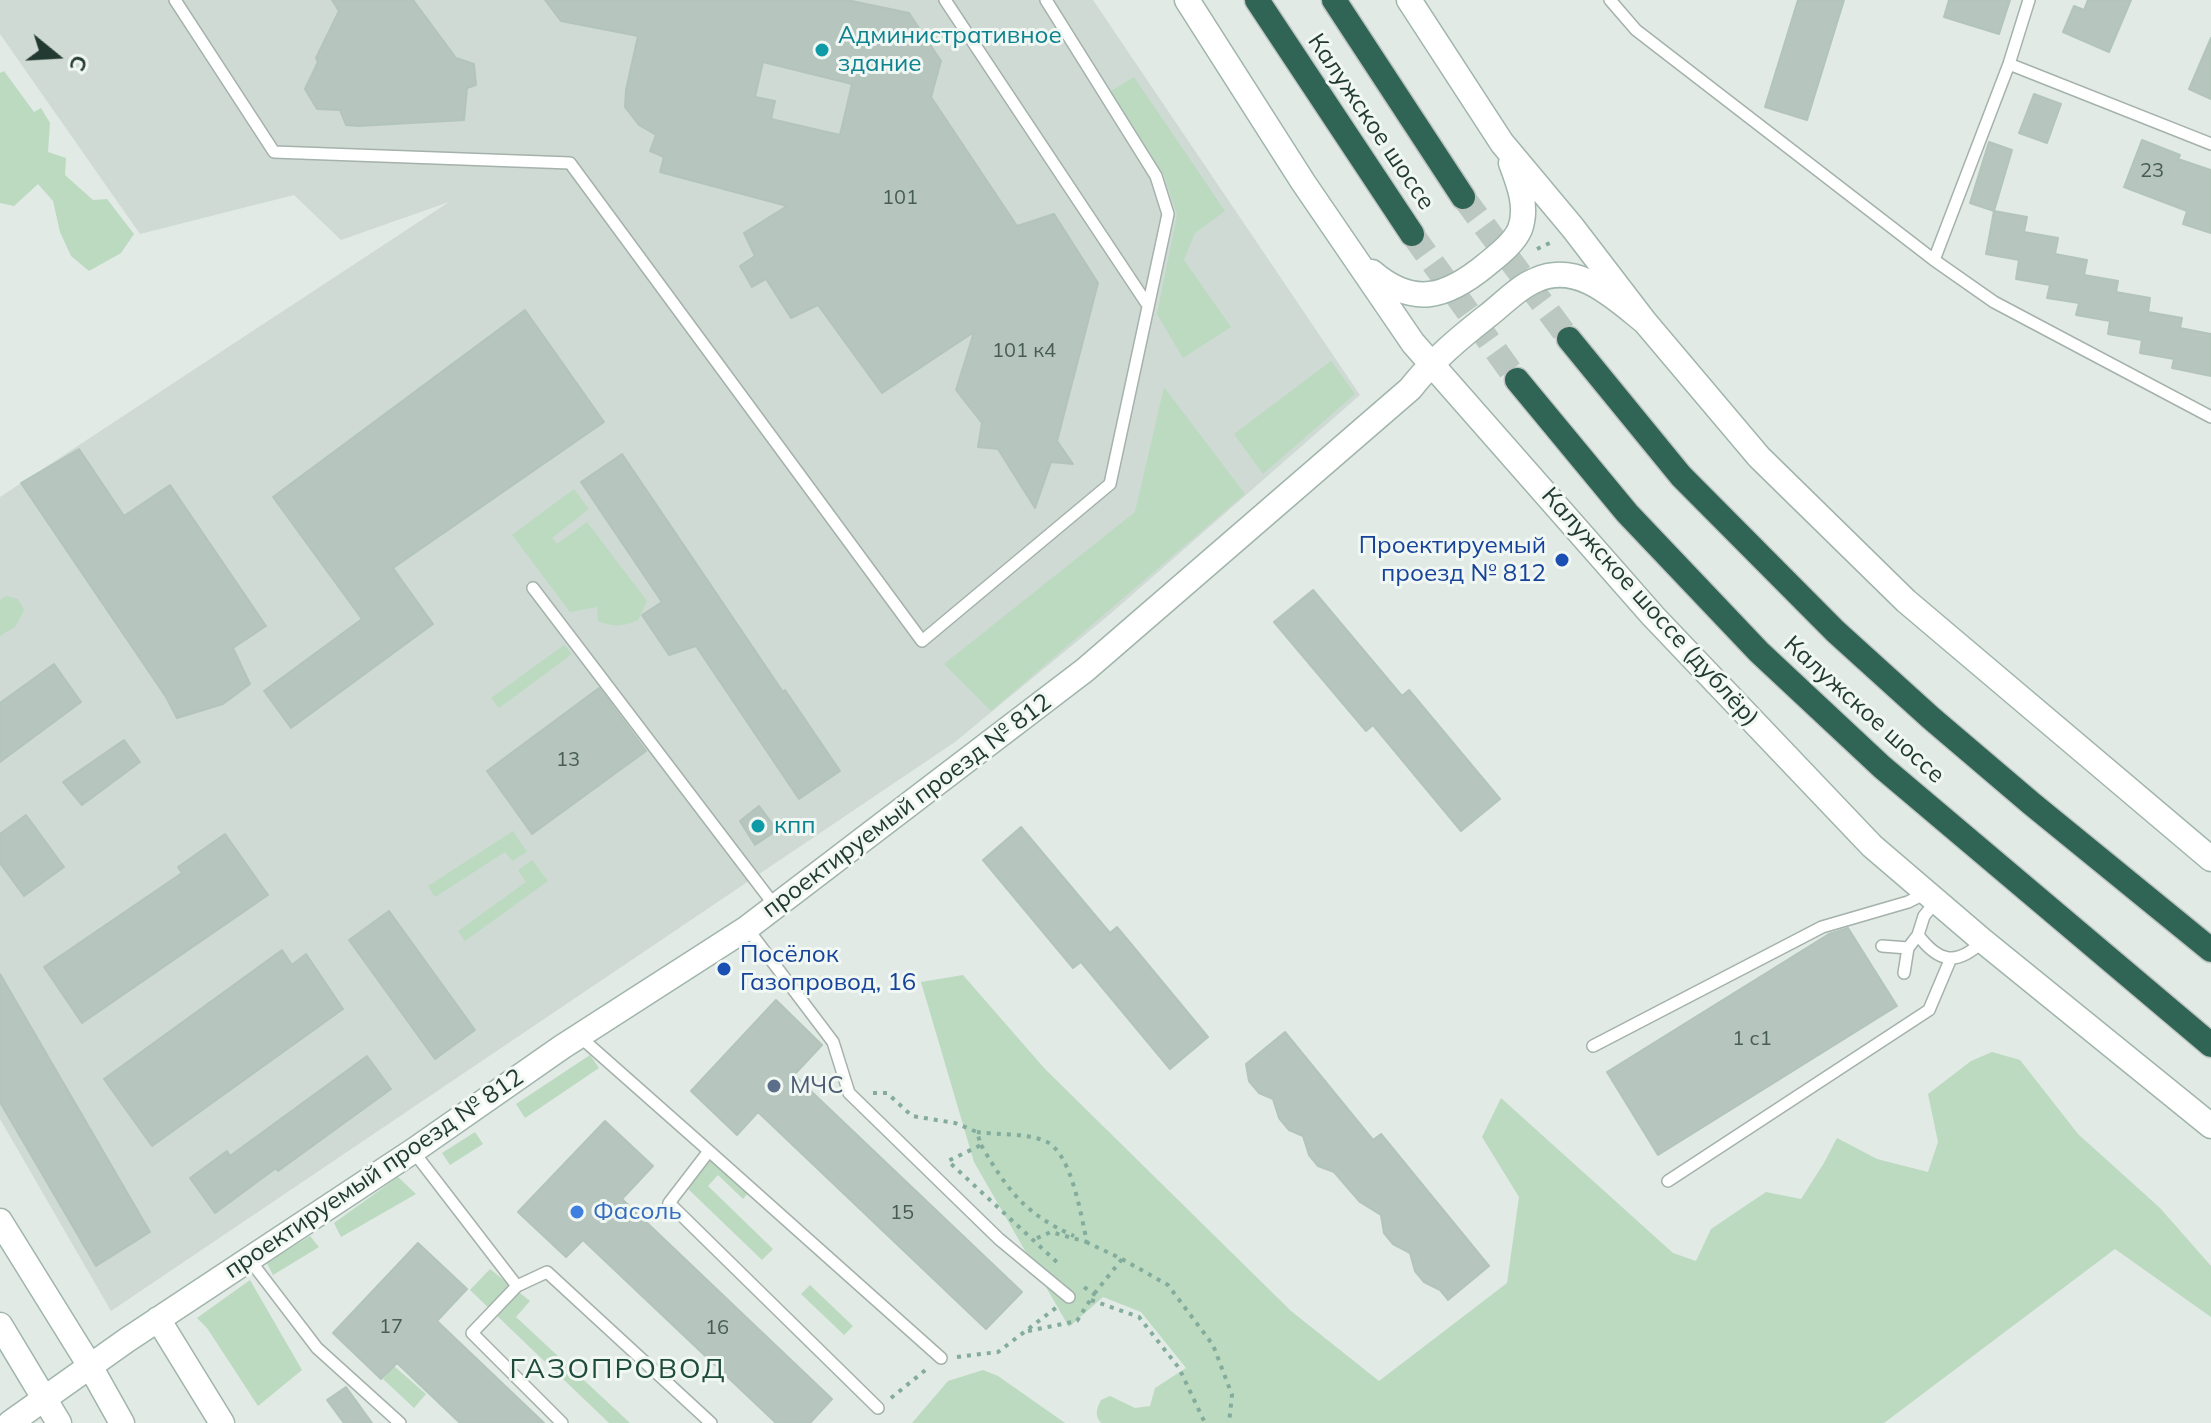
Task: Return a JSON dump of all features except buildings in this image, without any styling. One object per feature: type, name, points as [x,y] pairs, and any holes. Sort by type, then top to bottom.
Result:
[{"type":"highway","name":"Калужское шоссе","points":[[1257,0],[1412,234]]},
{"type":"highway","name":"Калужское шоссе","points":[[1334,0],[1463,197]]},
{"type":"highway","name":"Калужское шоссе","points":[[1569,339],[1681,476],[1835,631],[1976,756],[2211,950]]},
{"type":"highway","name":"Калужское шоссе","points":[[1517,380],[1627,513],[1759,652],[1882,767],[2211,1045]]},
{"type":"main road","name":"Калужское шоссе (дублёр)","points":[[1187,0],[1303,182],[1413,343],[1653,616],[1872,846],[1983,941],[2211,1126]]},
{"type":"main road","points":[[1409,0],[1502,143],[1573,228],[1645,322],[1759,457],[1906,601],[2211,859]]},
{"type":"main road","points":[[1357,260],[1403,293],[1429,296],[1457,286],[1484,267],[1512,242],[1523,213],[1521,188],[1502,143]]},
{"type":"main road","name":"проектируемый проезд № 812","points":[[10,1423],[158,1319],[413,1151],[578,1036],[747,928],[1085,670],[1410,389],[1430,363],[1534,280],[1553,275],[1576,277],[1602,287],[1645,322]]},
{"type":"main road","points":[[0,1221],[122,1423]]},
{"type":"main road","points":[[158,1319],[222,1423]]},
{"type":"main road","points":[[0,1325],[59,1423]]},
{"type":"lane","points":[[175,0],[274,152],[570,163],[922,641],[1110,484],[1168,214],[1156,176],[1046,0]]},
{"type":"lane","points":[[945,0],[1147,304]]},
{"type":"lane","points":[[1610,0],[1636,30],[1934,260],[1994,302],[2211,417]]},
{"type":"lane","points":[[1934,260],[2009,64],[2029,0]]},
{"type":"lane","points":[[2009,64],[2211,144]]},
{"type":"lane","points":[[533,588],[776,906]]},
{"type":"lane","points":[[1904,973],[1908,948],[1918,935],[1931,897]]},
{"type":"lane","points":[[1593,1046],[1822,927],[1931,897]]},
{"type":"lane","points":[[747,928],[833,1042],[849,1093],[855,1100],[999,1239],[1069,1297]]},
{"type":"lane","points":[[1918,935],[1930,952],[1951,958],[1969,954],[1983,941]]},
{"type":"lane","points":[[1882,946],[1908,948]]},
{"type":"lane","points":[[1668,1181],[1929,1010],[1951,958]]},
{"type":"lane","points":[[578,1036],[941,1358]]},
{"type":"lane","points":[[413,1151],[517,1286]]},
{"type":"lane","points":[[709,1151],[669,1203],[878,1408]]},
{"type":"lane","points":[[249,1258],[317,1348],[400,1423]]},
{"type":"lane","points":[[562,1423],[472,1333],[517,1286],[547,1272],[711,1423]]},
{"type":"path","points":[[855,1100],[870,1093],[887,1093],[912,1116],[955,1123],[977,1132],[1041,1139],[1052,1145],[1071,1176],[1087,1242]]},
{"type":"path","points":[[977,1132],[1003,1183],[1042,1222],[1122,1259],[1168,1285],[1213,1345],[1232,1395],[1229,1423]]},
{"type":"path","points":[[981,1145],[948,1161],[1067,1272]]},
{"type":"path","points":[[1034,1240],[1051,1232],[1087,1242]]},
{"type":"path","points":[[1028,1331],[1077,1321],[1122,1259]]},
{"type":"path","points":[[1076,1281],[1092,1297],[1139,1317],[1179,1368],[1205,1423]]},
{"type":"path","points":[[878,1408],[941,1358],[998,1352],[1069,1297]]},
{"type":"shaded area","points":[[0,0],[1093,0],[1360,395],[1109,615],[955,742],[111,1311],[0,1119],[0,497],[449,202],[341,240],[294,195],[140,234],[0,34]]},
{"type":"green space","points":[[4,71],[34,112],[41,108],[50,123],[48,152],[66,158],[65,175],[93,200],[107,199],[134,234],[121,253],[89,271],[71,256],[60,232],[53,201],[38,184],[14,206],[0,203],[0,73]]},
{"type":"green space","points":[[1134,77],[1225,211],[1195,233],[1184,260],[1231,327],[1183,358],[1157,314],[1177,215],[1164,176],[1111,91]]},
{"type":"green space","points":[[1331,361],[1355,394],[1263,474],[1234,434]]},
{"type":"green space","points":[[1164,387],[1245,494],[991,711],[944,664],[1135,512]]},
{"type":"green space","points":[[574,489],[589,509],[552,538],[557,544],[587,522],[647,601],[638,620],[623,625],[603,623],[598,621],[597,607],[570,612],[512,535]]},
{"type":"green space","points":[[6,596],[18,599],[24,610],[16,626],[0,636],[0,600]]},
{"type":"green space","points":[[564,645],[572,654],[499,708],[491,698]]},
{"type":"green space","points":[[513,831],[527,852],[512,861],[505,852],[435,897],[428,886]]},
{"type":"green space","points":[[532,860],[548,881],[465,941],[458,931],[526,882],[518,870]]},
{"type":"green space","points":[[963,975],[1045,1069],[1291,1311],[1379,1381],[1507,1283],[1519,1197],[1482,1137],[1501,1098],[1673,1253],[1696,1261],[1711,1229],[1766,1192],[1801,1199],[1837,1138],[1877,1159],[1928,1172],[1938,1142],[1928,1094],[1971,1061],[1992,1052],[2020,1060],[2078,1134],[2160,1208],[2211,1266],[2211,1317],[2115,1249],[1884,1423],[1101,1423],[1097,1409],[1101,1400],[1110,1396],[1135,1408],[1150,1406],[1155,1388],[1186,1368],[1141,1312],[1103,1297],[1069,1327],[974,1162],[921,982]]},
{"type":"green space","points":[[590,1055],[599,1068],[525,1118],[516,1104]]},
{"type":"green space","points":[[475,1132],[483,1144],[450,1165],[442,1153]]},
{"type":"green space","points":[[713,1157],[749,1192],[743,1199],[718,1175],[708,1186],[773,1249],[762,1260],[685,1186]]},
{"type":"green space","points":[[398,1177],[416,1194],[341,1237],[334,1223]]},
{"type":"green space","points":[[310,1236],[319,1247],[273,1275],[267,1263]]},
{"type":"green space","points":[[490,1269],[530,1301],[516,1317],[630,1423],[609,1423],[470,1290]]},
{"type":"green space","points":[[250,1280],[302,1370],[258,1406],[207,1328],[197,1318]]},
{"type":"green space","points":[[810,1285],[853,1326],[844,1335],[801,1294]]},
{"type":"green space","points":[[394,1366],[426,1394],[414,1408],[383,1379]]},
{"type":"green space","points":[[983,1370],[998,1376],[1065,1423],[912,1423],[948,1381]]},
{"type":"tunnel","points":[[1463,197],[1569,339]]},
{"type":"tunnel","points":[[1412,234],[1517,380]]},
{"type":"place","name":"Административное здание","points":[[822,50]]},
{"type":"place","name":"Проектируемый проезд № 812","points":[[1562,560]]},
{"type":"place","name":"кпп","points":[[758,826]]},
{"type":"place","name":"Посёлок Газопровод, 16","points":[[724,969]]},
{"type":"place","name":"МЧС","points":[[774,1086]]},
{"type":"place","name":"Фасоль","points":[[577,1212]]},
{"type":"district","name":"ГАЗОПРОВОД","points":[[618,1370]]}]
